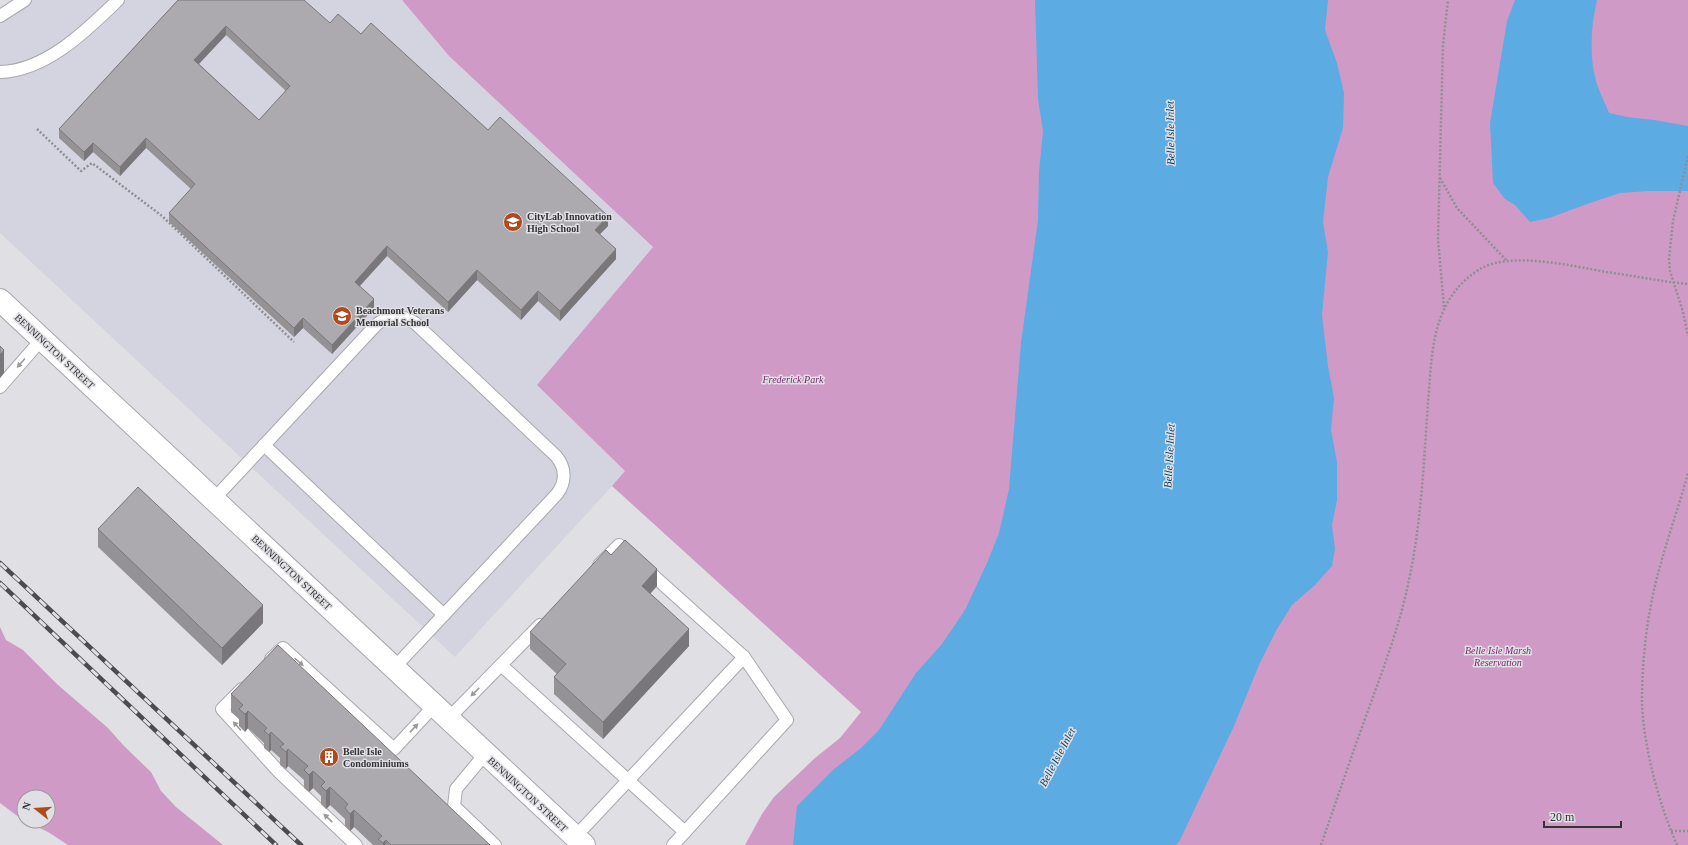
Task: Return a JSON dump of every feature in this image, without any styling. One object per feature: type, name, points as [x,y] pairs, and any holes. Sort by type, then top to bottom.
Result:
[{"type":"main road","name":"BENNINGTON STREET","points":[[0,300],[579,841]]},
{"type":"lane","points":[[0,16],[25,0]]},
{"type":"lane","points":[[0,72],[7,72],[29,66],[61,50],[85,32],[118,0]]},
{"type":"lane","points":[[214,499],[381,321],[390,317],[400,316],[415,323],[556,456],[562,465],[564,475],[562,485],[557,494],[394,668]]},
{"type":"lane","points":[[0,387],[42,339]]},
{"type":"lane","points":[[264,445],[444,615]]},
{"type":"lane","points":[[592,572],[619,545],[744,657],[788,720],[673,845]]},
{"type":"lane","points":[[260,670],[282,648],[394,749],[501,665],[550,616]]},
{"type":"lane","points":[[579,841],[628,780],[744,657]]},
{"type":"lane","points":[[501,665],[685,832]]},
{"type":"lane","points":[[250,681],[222,709],[279,772],[356,845]]},
{"type":"lane","points":[[485,754],[456,789],[454,806],[496,845]]},
{"type":"path","points":[[1444,307],[1438,239],[1443,45],[1448,0]]},
{"type":"path","points":[[37,129],[81,171],[92,163],[162,216],[294,342]]},
{"type":"path","points":[[1688,156],[1673,221],[1669,259],[1670,271],[1683,312],[1688,336]]},
{"type":"path","points":[[1440,177],[1457,208],[1507,261]]},
{"type":"path","points":[[1321,845],[1397,629],[1408,588],[1416,541],[1423,482],[1431,360],[1436,329],[1444,307],[1454,292],[1466,279],[1482,268],[1507,261],[1562,264],[1674,283],[1688,284]]},
{"type":"path","points":[[1677,845],[1662,808],[1646,736],[1642,702],[1650,610],[1660,564],[1688,473]]},
{"type":"path","points":[[1671,831],[1688,831]]},
{"type":"shaded area","name":"Beachmont Veterans Memorial School","points":[[16,0],[402,0],[449,56],[653,247],[537,385],[626,471],[455,657],[0,233],[0,11]]},
{"type":"green space","points":[[402,0],[1688,0],[1688,845],[745,845],[762,814],[774,797],[815,758],[840,738],[861,712],[612,486],[625,471],[537,385],[653,247],[449,56]]},
{"type":"green space","points":[[0,627],[6,640],[23,650],[58,685],[108,728],[151,772],[161,791],[176,807],[223,845],[68,845],[42,829],[56,829],[56,789],[16,789],[16,815],[0,803]]},
{"type":"water","name":"Belle Isle Inlet","points":[[1035,0],[1328,0],[1325,30],[1337,63],[1344,93],[1343,128],[1328,177],[1323,222],[1328,252],[1322,315],[1328,366],[1334,398],[1331,430],[1337,462],[1337,500],[1332,525],[1335,549],[1332,566],[1315,585],[1292,605],[1277,629],[1259,665],[1234,726],[1180,840],[1176,845],[793,845],[797,806],[833,770],[861,748],[879,730],[916,673],[942,644],[965,610],[999,533],[1009,489],[1021,343],[1038,220],[1039,172],[1043,131],[1038,99]]},
{"type":"water","points":[[1515,0],[1597,0],[1592,30],[1592,61],[1597,85],[1609,113],[1688,126],[1688,191],[1620,193],[1549,218],[1530,222],[1515,205],[1505,199],[1493,183],[1490,123],[1507,21]]},
{"type":"building","points":[[178,0],[304,0],[330,23],[338,14],[361,34],[371,23],[488,130],[500,117],[608,216],[595,230],[616,249],[560,311],[538,291],[521,310],[477,270],[448,302],[387,246],[355,282],[374,299],[332,345],[303,318],[294,328],[169,213],[195,184],[146,138],[120,167],[93,143],[84,152],[59,129]],"holes":[[[226,26],[290,86],[259,120],[194,60]]]},
{"type":"building","points":[[0,346],[4,350],[0,355]]},
{"type":"building","points":[[138,487],[263,605],[222,648],[98,529]]},
{"type":"building","points":[[625,540],[657,569],[642,586],[689,629],[603,722],[554,677],[566,664],[530,632],[606,550],[611,555]]},
{"type":"building","name":"Belle Isle Condominiums","points":[[278,645],[490,845],[391,845],[386,840],[383,843],[378,839],[382,836],[354,810],[350,814],[345,808],[348,804],[330,787],[326,791],[321,786],[325,782],[313,771],[309,775],[304,770],[308,766],[288,749],[286,752],[280,747],[284,744],[271,732],[269,735],[264,731],[267,728],[248,711],[245,714],[239,709],[243,705],[231,694]]},
{"type":"railway","points":[[0,563],[301,845]]},
{"type":"railway","points":[[0,583],[276,845]]},
{"type":"place","name":"CityLab Innovation High School","points":[[513,222]]},
{"type":"place","name":"Beachmont Veterans Memorial School","points":[[342,316]]},
{"type":"place","name":"Belle Isle Condominiums","points":[[329,757]]},
{"type":"park label","name":"Frederick Park","points":[[793,379]]},
{"type":"park label","name":"Belle Isle Marsh Reservation","points":[[1498,656]]}]
